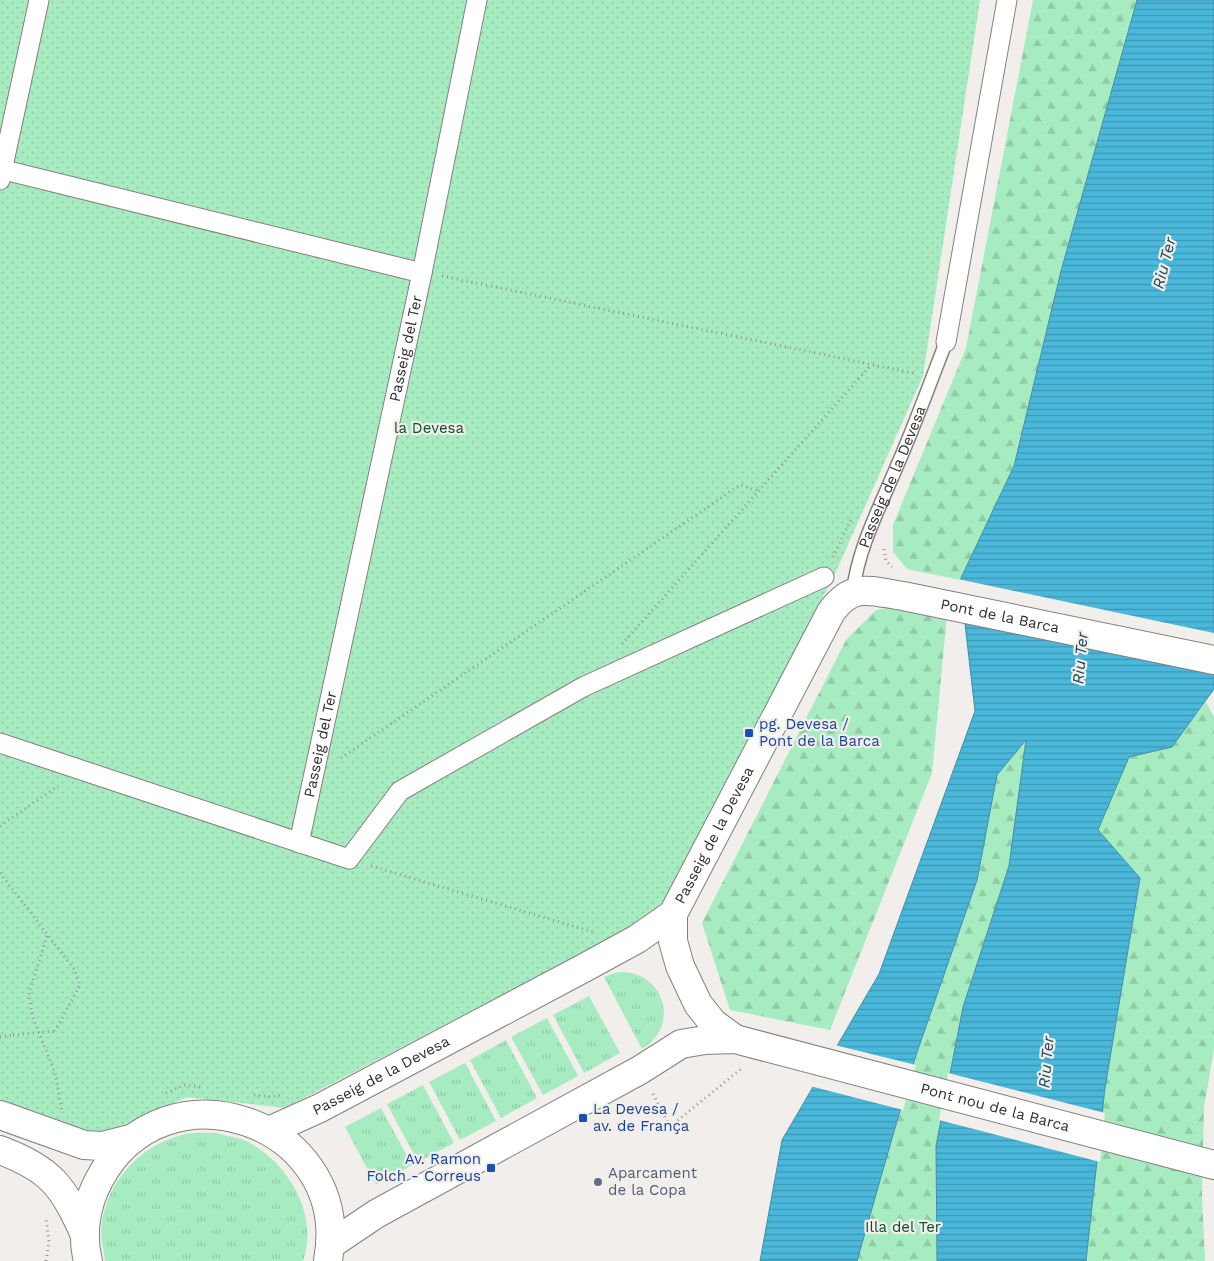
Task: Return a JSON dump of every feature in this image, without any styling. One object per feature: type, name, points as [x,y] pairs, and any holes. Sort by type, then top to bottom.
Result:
[{"type":"main road","name":"Pont de la Barca","points":[[853,592],[902,596],[1214,660]]},
{"type":"main road","name":"Passeig de la Devesa","points":[[734,1039],[712,1023],[698,1004],[680,966],[673,941],[674,914],[831,612],[842,597],[853,592]]},
{"type":"main road","name":"Passeig de la Devesa","points":[[269,1131],[320,1108],[584,968],[637,939],[674,914]]},
{"type":"main road","name":"Pont nou de la Barca","points":[[734,1039],[1214,1165]]},
{"type":"main road","points":[[328,1253],[376,1214],[640,1070],[681,1044],[705,1040],[734,1039]]},
{"type":"main road","points":[[0,1115],[84,1145],[102,1146],[134,1138],[164,1122],[196,1114],[230,1116],[269,1131],[297,1153],[317,1180],[327,1212],[328,1253]]},
{"type":"main road","points":[[86,1248],[87,1212],[98,1182],[118,1153],[134,1138]]},
{"type":"main road","points":[[0,1150],[31,1163],[51,1178],[65,1194],[86,1248]]},
{"type":"street","points":[[39,0],[1,173],[422,273]]},
{"type":"street","name":"Passeig del Ter","points":[[299,843],[422,273],[477,0]]},
{"type":"street","name":"Passeig de la Devesa","points":[[946,342],[1007,0]]},
{"type":"street","points":[[0,743],[349,859],[400,791],[583,687],[824,577]]},
{"type":"lane","name":"Passeig de la Devesa","points":[[853,592],[855,571],[868,535],[946,342]]},
{"type":"path","points":[[422,273],[932,377]]},
{"type":"path","points":[[616,650],[760,491],[871,364]]},
{"type":"path","points":[[314,777],[740,485],[760,491]]},
{"type":"path","points":[[0,826],[81,770]]},
{"type":"path","points":[[349,859],[595,933]]},
{"type":"path","points":[[0,873],[74,969],[80,985],[55,1031],[0,1037]]},
{"type":"path","points":[[47,936],[29,993],[32,1015],[55,1072],[63,1117],[54,1114]]},
{"type":"path","points":[[650,1088],[668,1123],[668,1132],[677,1121],[743,1068]]},
{"type":"path","points":[[159,1096],[184,1085],[203,1088]]},
{"type":"path","points":[[252,1094],[271,1097],[287,1094]]},
{"type":"green space","name":"la Devesa","points":[[0,0],[980,0],[923,376],[834,576],[657,914],[285,1108],[187,1097],[115,1129],[80,1134],[0,1103]]},
{"type":"green space","points":[[1033,0],[1137,0],[1061,271],[1014,466],[960,580],[907,569],[893,552],[893,525],[966,348]]},
{"type":"green space","points":[[901,606],[947,615],[932,773],[830,1030],[730,1010],[702,923],[846,640],[876,610]]},
{"type":"green space","points":[[1206,702],[1214,717],[1214,1049],[1204,1108],[1202,1195],[1205,1261],[1086,1261],[1105,1088],[1140,878],[1098,831],[1129,757],[1172,747]]},
{"type":"green space","name":"Illa del Ter","points":[[1027,739],[1009,866],[963,1007],[936,1146],[937,1261],[857,1261],[915,1058],[977,880],[997,775]]},
{"type":"green space","points":[[618,972],[634,973],[646,979],[656,989],[662,1000],[664,1013],[661,1026],[654,1039],[642,1049],[604,977]]},
{"type":"green space","points":[[589,996],[620,1053],[584,1073],[553,1015]]},
{"type":"green space","points":[[547,1018],[578,1076],[543,1095],[511,1037]]},
{"type":"green space","points":[[506,1040],[537,1098],[501,1118],[470,1060]]},
{"type":"green space","points":[[465,1063],[496,1121],[460,1140],[429,1082]]},
{"type":"green space","points":[[423,1085],[454,1143],[418,1162],[387,1104]]},
{"type":"green space","points":[[381,1108],[412,1165],[376,1185],[345,1127]]},
{"type":"green space","points":[[190,1133],[216,1133],[250,1143],[264,1152],[288,1178],[304,1209],[307,1226],[307,1244],[303,1261],[105,1261],[101,1238],[104,1214],[116,1183],[126,1170],[151,1148],[166,1140]]},
{"type":"water","name":"Riu Ter","points":[[1137,0],[1214,0],[1214,689],[1172,747],[1129,757],[1098,830],[1140,878],[1105,1088],[1086,1261],[937,1261],[936,1146],[963,1007],[1009,866],[1026,740],[997,775],[977,880],[915,1058],[857,1261],[760,1261],[782,1140],[879,974],[975,711],[960,580],[1014,466],[1061,271]]},
{"type":"pier","points":[[958,579],[1214,633],[1214,672],[962,619]]},
{"type":"pier","points":[[835,1045],[916,1065],[903,1110],[810,1086]]},
{"type":"pier","points":[[948,1073],[1105,1113],[1100,1162],[939,1120]]},
{"type":"place","name":"pg. Devesa / Pont de la Barca","points":[[749,733]]},
{"type":"place","name":"La Devesa / av. de França","points":[[583,1118]]},
{"type":"place","name":"Av. Ramon Folch - Correus","points":[[491,1168]]},
{"type":"place","name":"Aparcament de la Copa","points":[[598,1182]]}]
